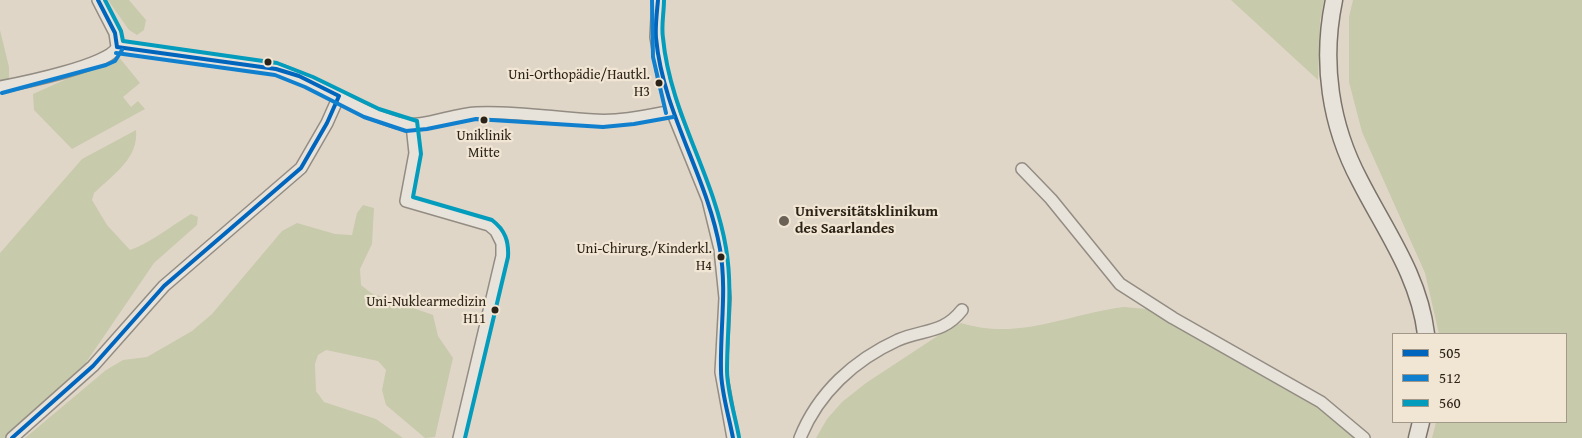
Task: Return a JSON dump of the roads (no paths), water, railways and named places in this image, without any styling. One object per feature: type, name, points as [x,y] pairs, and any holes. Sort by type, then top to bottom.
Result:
[{"type":"street","points":[[0,87],[111,56],[117,47],[117,37],[98,0]]},
{"type":"street","points":[[658,0],[657,46],[663,79],[672,111],[708,200],[720,249],[726,298],[721,372],[733,438]]},
{"type":"street","points":[[1334,0],[1329,24],[1328,60],[1336,122],[1359,180],[1400,251],[1413,279],[1422,307],[1426,333]]},
{"type":"street","points":[[117,47],[276,69],[299,76],[385,118],[412,125],[474,113],[514,113],[595,120],[628,119],[672,111]]},
{"type":"street","points":[[12,438],[93,366],[164,286],[301,168],[327,123],[339,96]]},
{"type":"street","points":[[412,125],[415,153],[406,200],[489,225],[496,231],[502,243],[502,256],[496,284],[459,438]]},
{"type":"street","points":[[1022,169],[1051,199],[1120,284],[1173,318],[1322,402],[1364,438]]},
{"type":"street","points":[[800,438],[826,392],[847,373],[899,340],[952,322],[962,310]]},
{"type":"street","points":[[1417,438],[1422,423]]},
{"type":"place","name":"Uni-Orthopädie/Hautkl. H3","points":[[659,83]]},
{"type":"place","name":"Uniklinik Mitte","points":[[484,120]]},
{"type":"place","name":"Universitätsklinikum des Saarlandes","points":[[784,221]]},
{"type":"place","name":"Uni-Chirurg./Kinderkl. H4","points":[[721,257]]},
{"type":"place","name":"Uni-Nuklearmedizin H11","points":[[495,310]]}]
